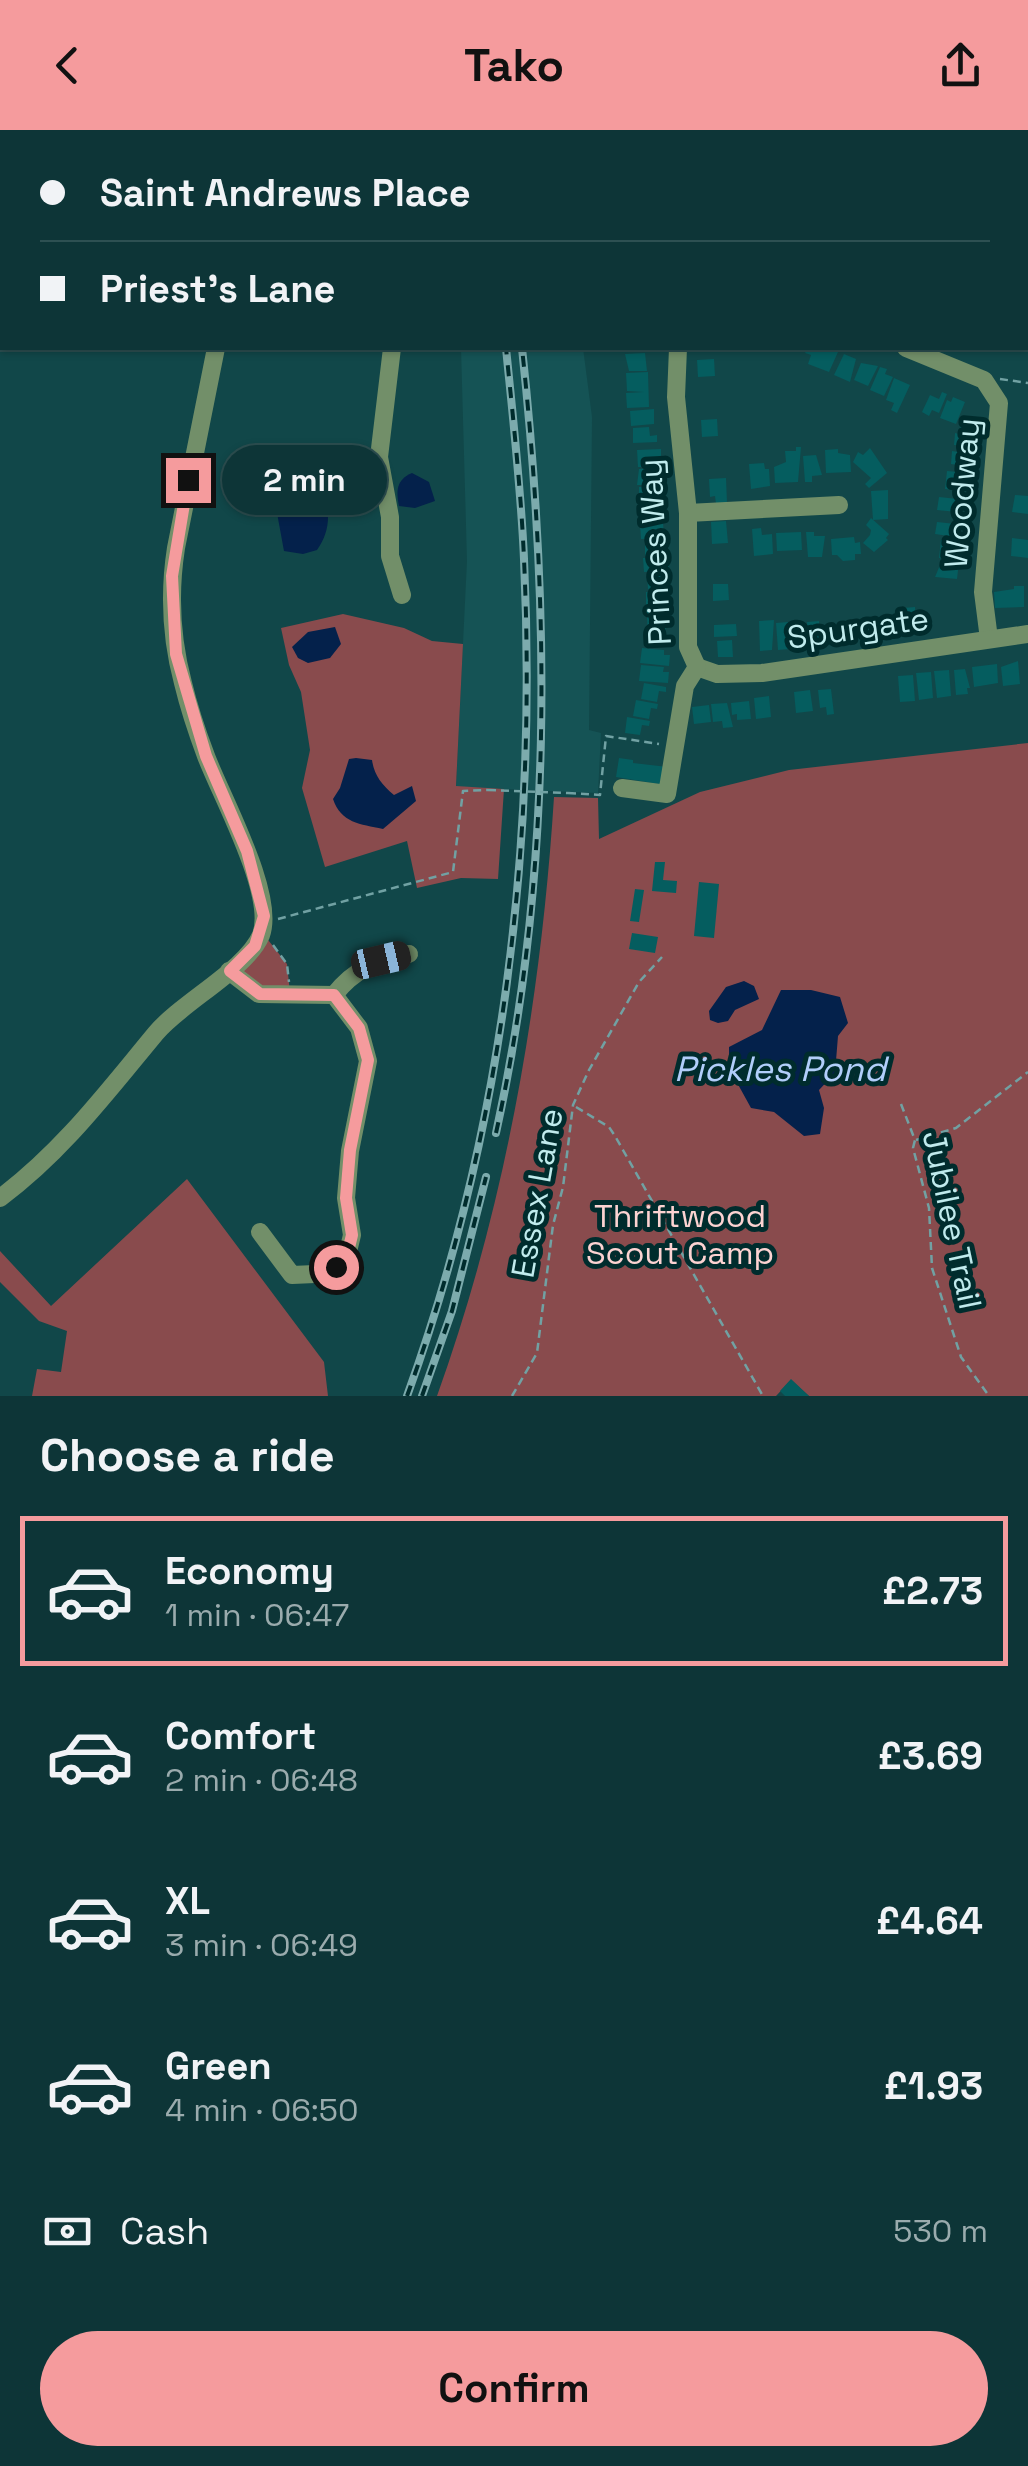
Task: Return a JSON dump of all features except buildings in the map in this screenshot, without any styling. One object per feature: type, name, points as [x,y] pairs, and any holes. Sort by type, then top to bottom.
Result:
[{"type":"street","points":[[0,1198],[96,1108],[158,1031],[255,946],[262,929],[262,903],[247,851],[192,716],[173,627],[176,548],[216,350]]},
{"type":"street","points":[[392,350],[378,457],[390,517],[390,556],[402,595]]},
{"type":"street","name":"Princes Way","points":[[622,788],[668,794],[685,686],[697,667],[688,647],[688,513],[676,397],[678,350]]},
{"type":"street","name":"Woodway","points":[[911,350],[984,380],[1000,404],[983,592],[988,639]]},
{"type":"street","points":[[688,513],[839,505]]},
{"type":"street","name":"Spurgate","points":[[697,667],[717,674],[762,673],[1028,634]]},
{"type":"street","points":[[230,971],[260,994],[334,995],[359,970],[409,954]]},
{"type":"street","points":[[260,1232],[292,1275],[305,1276],[336,1267],[350,1251],[352,1235],[346,1198],[350,1150],[368,1060],[359,1028],[334,995]]},
{"type":"path","points":[[984,380],[1028,383]]},
{"type":"path","points":[[290,993],[287,964],[262,929],[453,872],[463,791],[600,795],[606,736],[675,747]]},
{"type":"path","name":"Essex Lane","points":[[512,1396],[537,1353],[550,1242],[563,1188],[573,1105],[588,1070],[639,982],[662,957]]},
{"type":"path","points":[[915,1140],[956,1128],[1028,1072]]},
{"type":"path","name":"Jubilee Trail","points":[[901,1104],[915,1140],[913,1148],[930,1208],[932,1268],[961,1357],[989,1396]]},
{"type":"path","points":[[573,1105],[609,1127],[615,1136],[763,1396]]},
{"type":"shaded area","points":[[461,350],[583,350],[592,417],[589,730],[601,733],[598,793],[456,787],[467,561]]},
{"type":"green space","points":[[343,614],[404,628],[432,641],[463,644],[456,786],[504,789],[498,879],[461,878],[417,888],[407,841],[325,867],[302,788],[310,750],[301,692],[289,665],[281,628]]},
{"type":"green space","name":"Thriftwood Scout Camp","points":[[1028,743],[1028,1396],[809,1396],[791,1380],[776,1396],[437,1396],[483,1250],[516,1101],[540,950],[554,797],[598,798],[599,839],[700,792],[789,770]]},
{"type":"green space","points":[[265,936],[287,964],[290,993],[269,995],[229,971]]},
{"type":"green space","points":[[187,1179],[324,1362],[328,1396],[32,1396],[37,1369],[61,1372],[67,1331],[39,1321],[0,1282],[0,1251],[51,1306]]},
{"type":"water","points":[[249,463],[280,468],[290,463],[320,489],[328,513],[324,538],[317,550],[303,554],[284,551],[275,502],[245,484]]},
{"type":"water","points":[[412,473],[429,482],[435,501],[415,508],[399,506],[398,486]]},
{"type":"water","points":[[335,627],[341,644],[330,658],[308,663],[298,658],[292,647],[308,632]]},
{"type":"water","points":[[349,759],[372,760],[379,779],[394,795],[412,786],[416,801],[383,829],[346,818],[333,799]]},
{"type":"water","points":[[744,981],[754,986],[759,999],[735,1010],[728,1021],[710,1020],[709,1011],[726,987]]},
{"type":"water","name":"Pickles Pond","points":[[781,990],[811,990],[840,997],[848,1023],[838,1036],[835,1073],[819,1090],[824,1108],[820,1134],[804,1136],[774,1112],[751,1108],[729,1068],[729,1047],[762,1030]]},
{"type":"railway","points":[[407,1396],[468,1192],[507,984],[518,878],[527,665],[523,533],[506,350]]},
{"type":"railway","points":[[496,1133],[515,1036],[528,938],[541,742],[538,544],[522,350]]},
{"type":"railway","points":[[422,1396],[452,1311],[486,1177]]},
{"type":"route","points":[[188,480],[172,576],[176,654],[206,756],[247,851],[264,916],[255,946],[230,971],[260,994],[334,995],[359,1028],[366,1045],[366,1076],[350,1150],[346,1198],[352,1235],[350,1251],[336,1267]]}]
